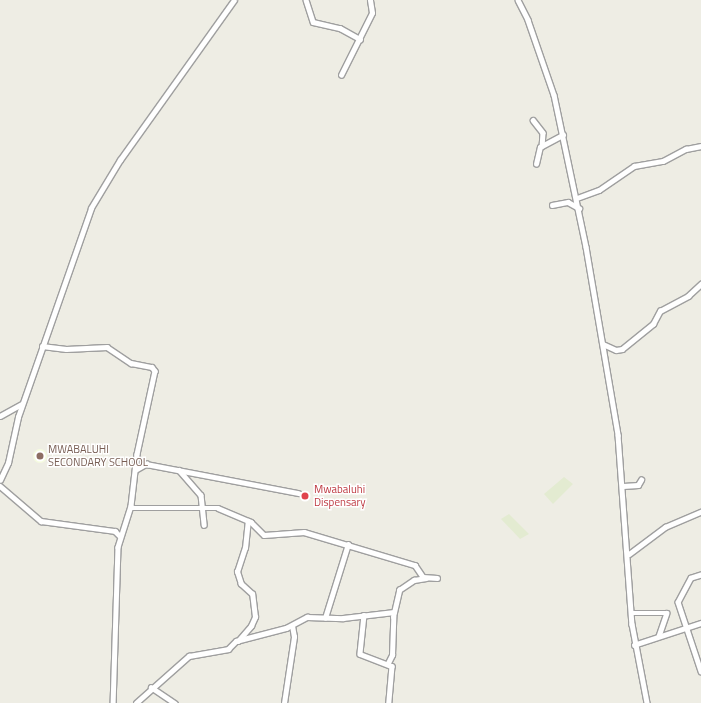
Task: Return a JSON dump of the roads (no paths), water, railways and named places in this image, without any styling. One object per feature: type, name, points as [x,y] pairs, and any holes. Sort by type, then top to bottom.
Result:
[{"type":"street","points":[[0,480],[8,463],[22,404],[98,193],[234,0]]},
{"type":"street","points":[[306,0],[313,22],[340,28],[360,39]]},
{"type":"street","points":[[341,76],[372,13],[370,0]]},
{"type":"street","points":[[518,0],[548,74],[577,198],[603,344],[623,486],[629,554],[634,645],[647,703]]},
{"type":"street","points":[[533,120],[543,133],[542,146]]},
{"type":"street","points":[[536,164],[537,152],[542,146],[563,135]]},
{"type":"street","points":[[577,198],[599,190],[634,166],[663,161],[701,146]]},
{"type":"street","points":[[552,205],[568,202],[578,208]]},
{"type":"street","points":[[603,344],[617,350],[622,349],[648,328],[660,312],[688,296],[701,284]]},
{"type":"street","points":[[42,346],[66,349],[107,347],[131,363],[154,369],[150,405],[135,470],[131,508],[120,536],[116,561],[113,703]]},
{"type":"street","points":[[0,416],[22,404]]},
{"type":"street","points":[[135,470],[146,464],[298,493]]},
{"type":"street","points":[[179,470],[200,492],[204,525]]},
{"type":"street","points":[[623,486],[638,485],[641,480]]},
{"type":"street","points":[[0,486],[41,521],[115,531],[120,536]]},
{"type":"street","points":[[131,508],[162,510],[218,508],[248,521],[261,533],[268,536],[304,532],[417,565],[426,578]]},
{"type":"street","points":[[629,554],[665,527],[701,512]]},
{"type":"street","points":[[136,703],[151,687],[185,658],[228,649],[238,641],[251,626],[255,617],[252,594],[241,584],[237,572],[245,548],[248,521]]},
{"type":"street","points":[[325,618],[348,544]]},
{"type":"street","points":[[701,575],[691,578],[678,598],[701,671]]},
{"type":"street","points":[[388,663],[392,655],[394,612],[400,589],[414,580],[437,578]]},
{"type":"street","points":[[238,641],[292,626],[304,618],[325,618],[394,612]]},
{"type":"street","points":[[632,613],[667,613],[659,636]]},
{"type":"street","points":[[364,615],[360,654],[388,663],[393,674],[389,703]]},
{"type":"street","points":[[634,645],[701,623]]},
{"type":"street","points":[[284,703],[294,637],[292,626]]},
{"type":"street","points":[[151,687],[175,703]]},
{"type":"place","name":"MWABALUHI SECONDARY SCHOOL","points":[[40,456]]},
{"type":"place","name":"Mwabaluhi Dispensary","points":[[305,496]]}]
